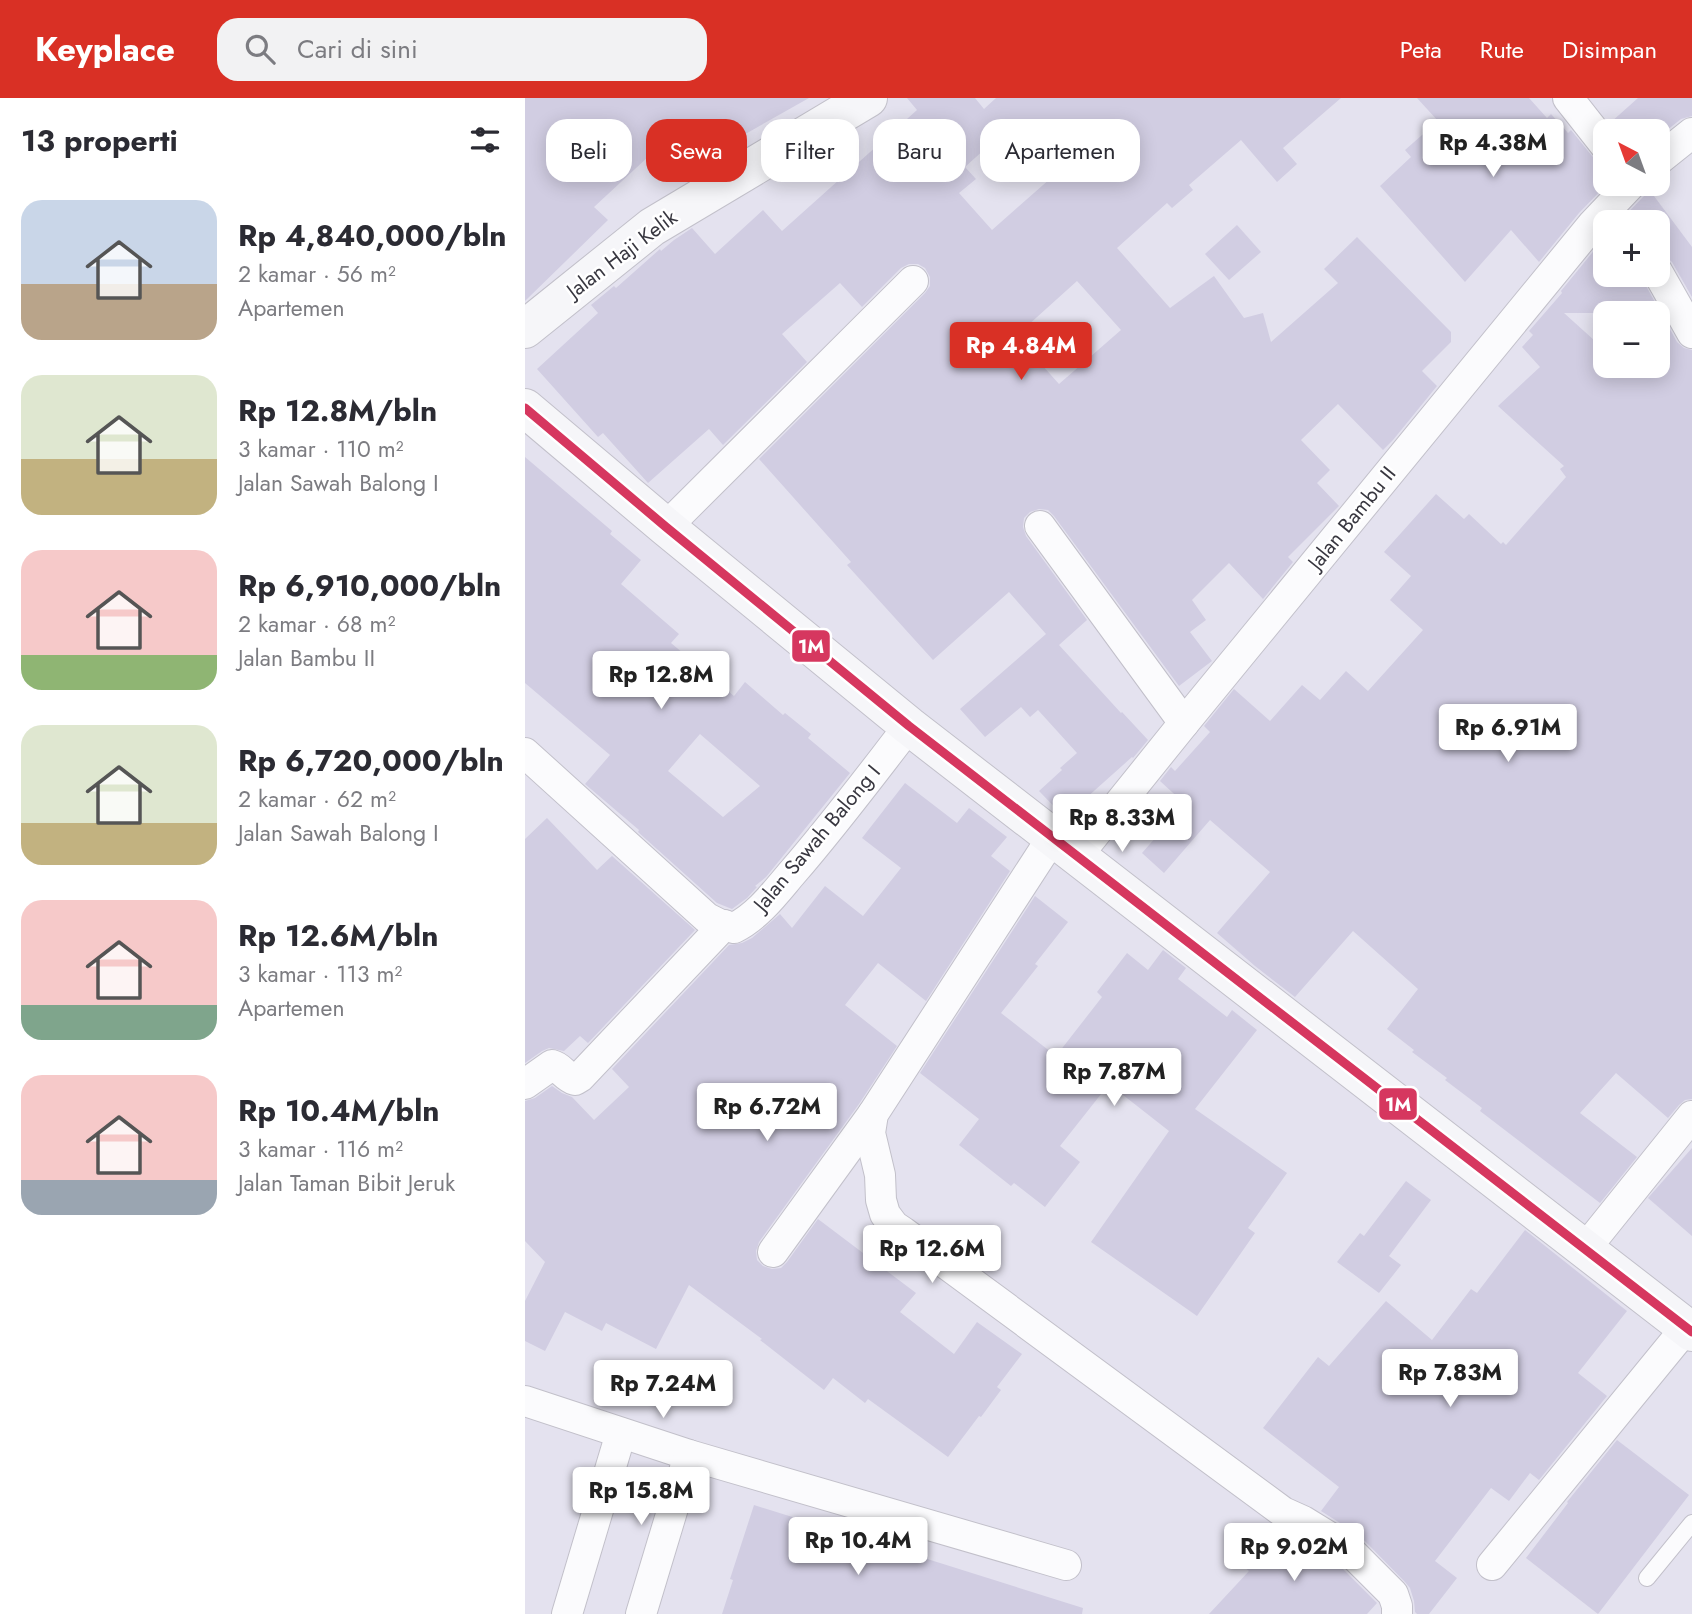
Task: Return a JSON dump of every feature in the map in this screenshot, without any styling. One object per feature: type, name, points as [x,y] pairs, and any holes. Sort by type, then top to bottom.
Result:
[{"type":"main road","name":"Jalan Haji Kelik","points":[[525,329],[652,227],[868,98]]},
{"type":"main road","points":[[525,408],[909,726],[1689,1330]]},
{"type":"street","points":[[1568,98],[1593,130]]},
{"type":"street","points":[[1670,151],[1692,133]]},
{"type":"street","name":"Jalan Bambu II","points":[[773,1252],[1065,847],[1184,723],[1584,235],[1626,202]]},
{"type":"street","points":[[666,527],[913,281]]},
{"type":"street","points":[[1666,287],[1692,333]]},
{"type":"street","points":[[1040,526],[1184,723]]},
{"type":"street","name":"Jalan Sawah Balong I","points":[[724,925],[734,928],[757,911],[815,848],[909,726]]},
{"type":"street","points":[[525,753],[707,918],[724,925],[580,1077],[571,1079],[559,1067],[552,1065],[525,1084]]},
{"type":"street","points":[[873,1114],[870,1133],[880,1175],[881,1200],[885,1214],[894,1227],[1283,1512],[1347,1548],[1393,1594],[1397,1614]]},
{"type":"street","points":[[1585,1249],[1692,1116]]},
{"type":"street","points":[[1492,1565],[1689,1330]]},
{"type":"street","points":[[525,1401],[689,1455],[1066,1565]]},
{"type":"street","points":[[567,1614],[621,1433]]},
{"type":"street","points":[[641,1614],[689,1455]]},
{"type":"lane","points":[[1647,1578],[1692,1523]]},
{"type":"building","points":[[525,98],[809,98],[772,119],[761,119],[761,125],[747,133],[747,119],[646,119],[646,159],[632,172],[632,119],[546,119],[546,182],[621,182],[594,207],[608,220],[525,301]]},
{"type":"building","points":[[907,98],[975,98],[984,109],[996,98],[1341,98],[1283,148],[1297,164],[1277,182],[1241,140],[1189,185],[1193,190],[1172,208],[1167,203],[1117,248],[1170,308],[1214,276],[1244,318],[1263,313],[1271,342],[1338,283],[1324,269],[1357,237],[1451,332],[1451,342],[1422,371],[1437,386],[1383,450],[1338,404],[1301,440],[1330,470],[1317,483],[1339,506],[1288,557],[1293,562],[1263,599],[1229,563],[1192,600],[1206,620],[1190,632],[1212,661],[1179,686],[1054,516],[1048,510],[1039,509],[1024,518],[1026,536],[1087,620],[1059,645],[1148,740],[1133,758],[1085,799],[1091,805],[1071,824],[1039,791],[1077,753],[1038,710],[1030,717],[1021,707],[985,737],[960,709],[1046,634],[1009,592],[933,660],[847,565],[851,562],[759,459],[925,293],[930,286],[930,277],[925,268],[918,264],[909,264],[901,268],[862,307],[840,283],[782,334],[807,362],[723,445],[709,429],[648,483],[603,433],[598,437],[537,369],[598,313],[591,305],[614,286],[616,288],[660,249],[661,251],[692,228],[715,254],[763,210],[782,231],[837,182],[859,182],[859,162],[873,149],[873,182],[966,182],[966,168],[976,179],[959,193],[992,230],[1046,182],[1140,182],[1140,119],[980,119],[980,153],[966,166],[966,119],[907,119],[917,110]],"holes":[[[1077,281],[1121,330],[1059,384],[1016,336]]]},
{"type":"building","points":[[1417,98],[1529,98],[1547,118],[1551,114],[1568,133],[1571,130],[1593,157],[1593,196],[1595,196],[1539,262],[1511,230],[1465,282],[1380,186],[1411,157],[1405,150],[1438,121]]},
{"type":"building","points":[[1638,98],[1692,98],[1692,116],[1681,119],[1670,128],[1670,119],[1614,119]]},
{"type":"building","points":[[1644,196],[1654,196],[1664,210],[1631,210]]},
{"type":"building","points":[[1670,218],[1692,247],[1692,297],[1672,262]]},
{"type":"building","points":[[1237,225],[1261,252],[1229,280],[1205,254]]},
{"type":"building","points":[[1593,252],[1593,287],[1647,287],[1654,301],[1593,301],[1593,313],[1564,313],[1593,339],[1593,378],[1670,378],[1670,329],[1677,342],[1692,350],[1692,1099],[1685,1100],[1668,1118],[1616,1073],[1580,1113],[1637,1157],[1600,1203],[1480,1111],[1482,1108],[1445,1080],[1447,1078],[1387,1029],[1418,989],[1353,931],[1295,997],[1217,933],[1270,872],[1210,820],[1164,873],[1142,853],[1185,804],[1160,781],[1171,767],[1175,771],[1210,732],[1204,726],[1234,689],[1270,721],[1302,685],[1320,700],[1346,671],[1368,691],[1423,630],[1390,600],[1411,576],[1384,552],[1436,494],[1464,519],[1469,514],[1501,544],[1503,542],[1506,545],[1566,477],[1560,469],[1564,466],[1498,406],[1540,367],[1522,347],[1533,335],[1529,331]]},
{"type":"building","points":[[525,457],[612,531],[610,534],[641,560],[621,584],[679,634],[671,643],[734,696],[745,682],[783,715],[785,713],[811,734],[808,738],[850,773],[766,877],[755,886],[757,887],[747,898],[732,909],[717,903],[585,784],[610,755],[525,683]],"holes":[[[700,734],[760,786],[723,817],[668,771]]]},
{"type":"building","points":[[905,783],[957,823],[969,808],[1007,837],[991,856],[1010,871],[926,1001],[878,963],[845,1005],[897,1046],[859,1104],[759,1242],[756,1251],[757,1260],[763,1266],[781,1268],[818,1219],[916,1293],[900,1312],[954,1354],[977,1322],[1022,1354],[997,1387],[1001,1390],[948,1457],[868,1399],[865,1403],[833,1378],[824,1390],[760,1340],[762,1339],[689,1285],[656,1349],[606,1323],[602,1331],[565,1312],[545,1351],[525,1341],[525,1301],[545,1262],[525,1241],[525,1101],[535,1098],[552,1086],[572,1097],[594,1120],[629,1087],[612,1069],[729,945],[752,938],[780,914],[792,928],[825,886],[863,916],[901,868],[862,838]]},
{"type":"building","points":[[547,818],[597,870],[612,856],[695,930],[588,1043],[580,1036],[564,1051],[549,1048],[525,1063],[525,839]]},
{"type":"building","points":[[1035,896],[1068,922],[1001,1013],[1056,1056],[1102,997],[1097,992],[1127,953],[1148,970],[1163,950],[1186,968],[1178,979],[1227,1017],[1232,1010],[1257,1030],[1195,1109],[1287,1173],[1248,1228],[1255,1233],[1197,1316],[1091,1242],[1169,1131],[1109,1084],[1060,1146],[1080,1162],[1045,1207],[1014,1183],[1011,1186],[959,1145],[979,1119],[920,1073]]},
{"type":"building","points":[[1692,1148],[1692,1236],[1648,1198]]},
{"type":"building","points":[[1406,1181],[1431,1200],[1389,1256],[1401,1265],[1379,1293],[1337,1262],[1360,1233],[1364,1236]]},
{"type":"building","points":[[1525,1230],[1627,1311],[1578,1373],[1607,1396],[1539,1480],[1530,1473],[1509,1501],[1491,1488],[1435,1561],[1457,1578],[1429,1614],[1417,1614],[1410,1588],[1405,1582],[1359,1535],[1321,1511],[1339,1487],[1263,1428],[1318,1357],[1329,1366],[1386,1301],[1432,1340],[1471,1289],[1477,1293]]},
{"type":"building","points":[[1617,1440],[1689,1495],[1598,1614],[1526,1558]]},
{"type":"building","points":[[754,1505],[871,1539],[870,1541],[1083,1608],[1082,1614],[722,1614],[733,1580],[730,1579]]},
{"type":"building","points":[[1277,1529],[1295,1536],[1336,1562],[1377,1603],[1367,1614],[1209,1614],[1249,1571],[1244,1567]]},
{"type":"transit line","name":"1M","points":[[525,408],[909,726],[1692,1332]]}]
